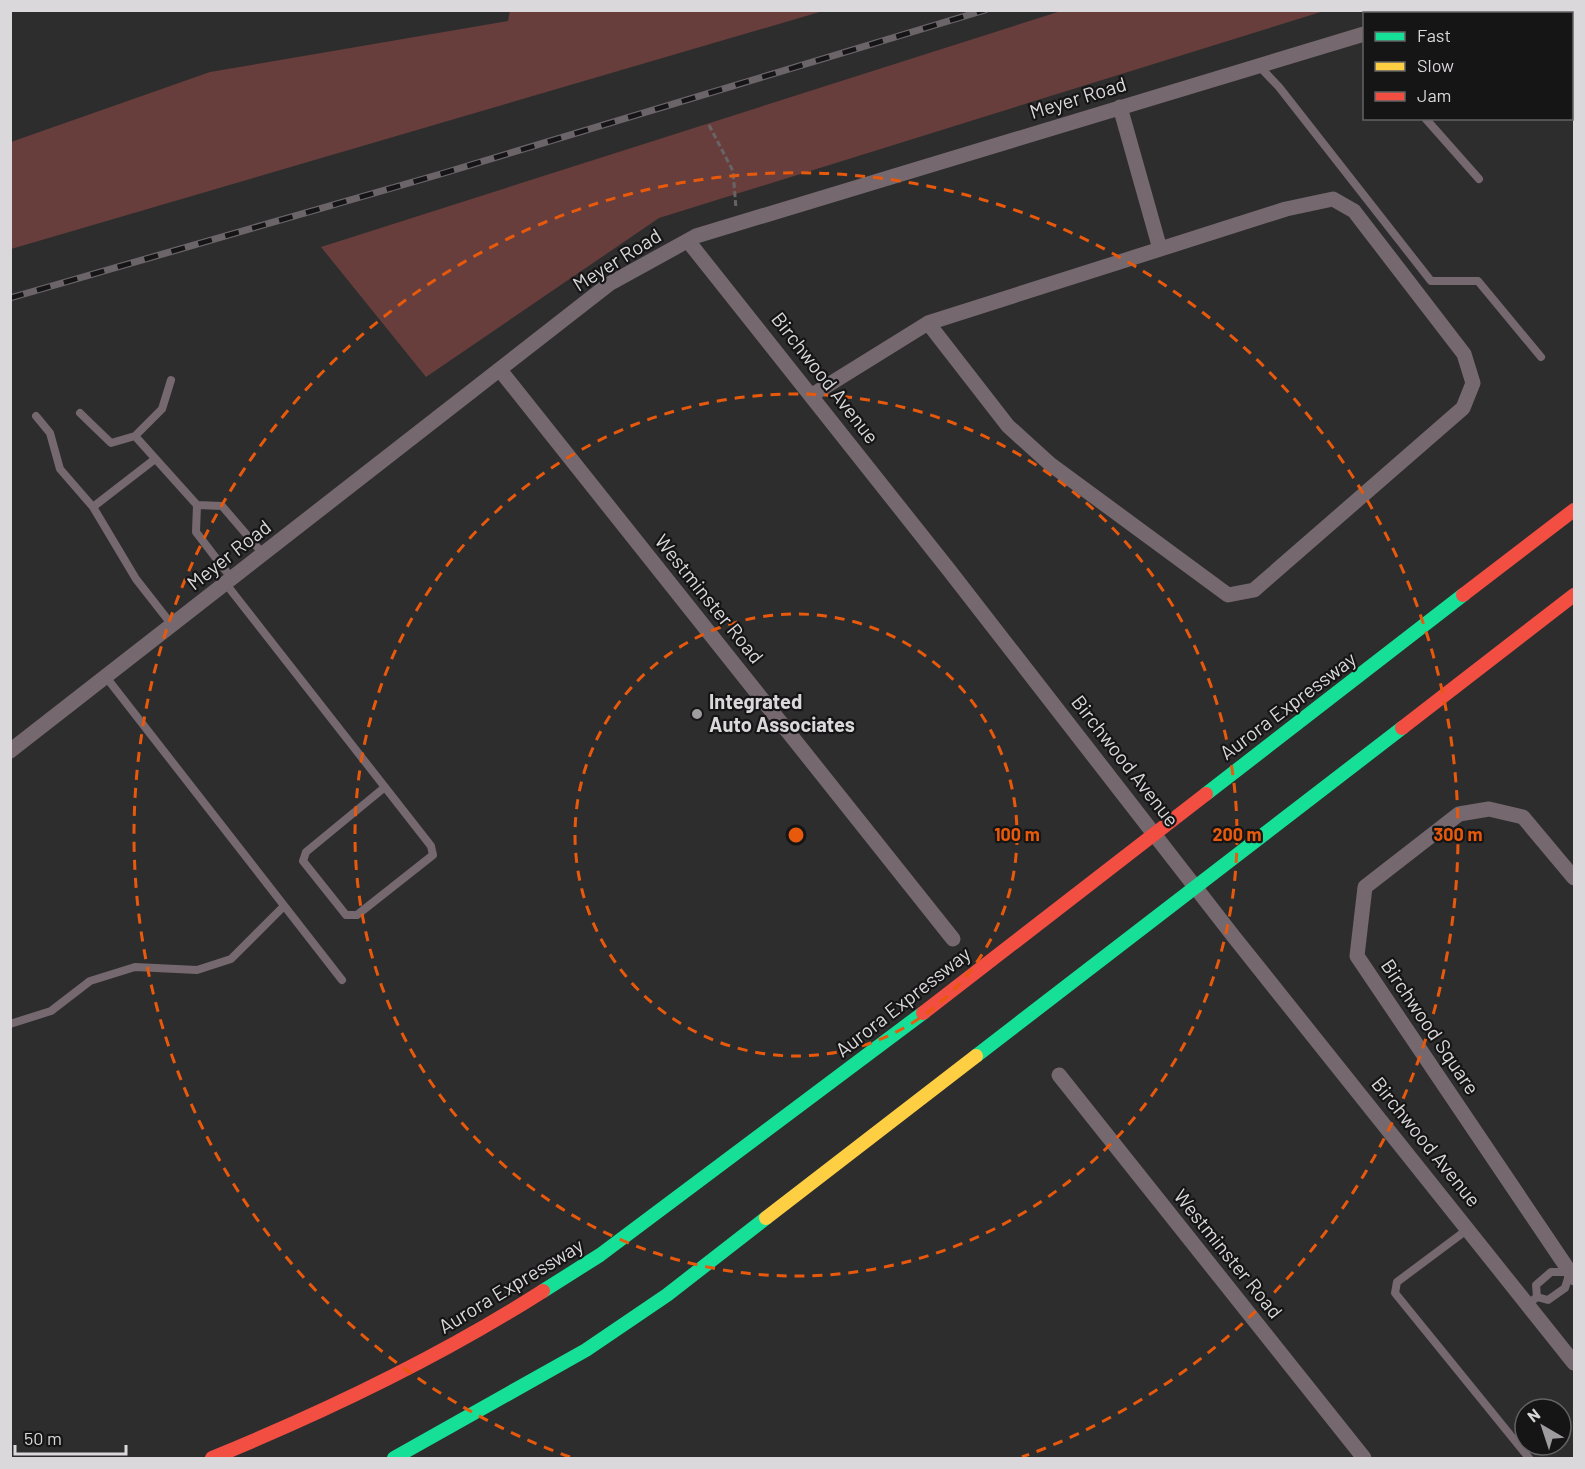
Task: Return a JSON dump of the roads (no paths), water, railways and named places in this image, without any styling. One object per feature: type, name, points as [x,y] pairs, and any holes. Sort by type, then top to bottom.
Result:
[{"type":"highway","points":[[1550,530],[1575,503]]},
{"type":"highway","name":"Aurora Expressway","points":[[212,1458],[295,1424],[397,1375],[501,1318],[600,1255],[804,1104],[1575,510]]},
{"type":"highway","points":[[394,1458],[586,1350],[667,1295],[1575,596]]},
{"type":"street","name":"Meyer Road","points":[[10,751],[609,284],[688,241],[738,223],[1120,107],[1258,66],[1362,39]]},
{"type":"street","points":[[1120,107],[1160,249]]},
{"type":"street","points":[[812,395],[928,323],[1286,209],[1333,199],[1354,211],[1464,354],[1473,383],[1463,408],[1254,590],[1228,595],[1050,464],[1008,426],[928,323]]},
{"type":"street","name":"Birchwood Avenue","points":[[688,241],[812,395],[1234,937],[1468,1229],[1532,1301],[1575,1363]]},
{"type":"street","name":"Westminster Road","points":[[500,369],[953,939]]},
{"type":"street","name":"Birchwood Square","points":[[1572,1275],[1357,956],[1365,887],[1459,814],[1489,809],[1522,817],[1575,878]]},
{"type":"street","name":"Westminster Road","points":[[1059,1075],[1364,1458]]},
{"type":"lane","points":[[1258,66],[1279,87],[1431,281],[1478,282],[1541,357]]},
{"type":"lane","points":[[1427,120],[1479,179]]},
{"type":"lane","points":[[80,413],[111,443],[135,436],[162,409],[171,380]]},
{"type":"lane","points":[[36,416],[50,433],[60,469],[93,507],[136,579],[172,625]]},
{"type":"lane","points":[[135,436],[197,505],[196,532],[229,582],[431,846],[433,855],[357,915],[346,915],[303,861],[306,852],[385,787]]},
{"type":"lane","points":[[93,507],[155,459]]},
{"type":"lane","points":[[197,505],[222,506],[264,555]]},
{"type":"lane","points":[[106,677],[342,981]]},
{"type":"lane","points":[[10,1024],[51,1011],[90,981],[135,967],[196,969],[231,959],[284,906]]},
{"type":"lane","points":[[1468,1229],[1397,1282],[1395,1293],[1529,1458]]},
{"type":"lane","points":[[1551,1272],[1572,1275],[1565,1288],[1548,1300],[1532,1301],[1536,1285],[1551,1272]]},
{"type":"railway","points":[[10,298],[444,173],[985,10]]},
{"type":"place","name":"Integrated Auto Associates","points":[[697,714]]}]
